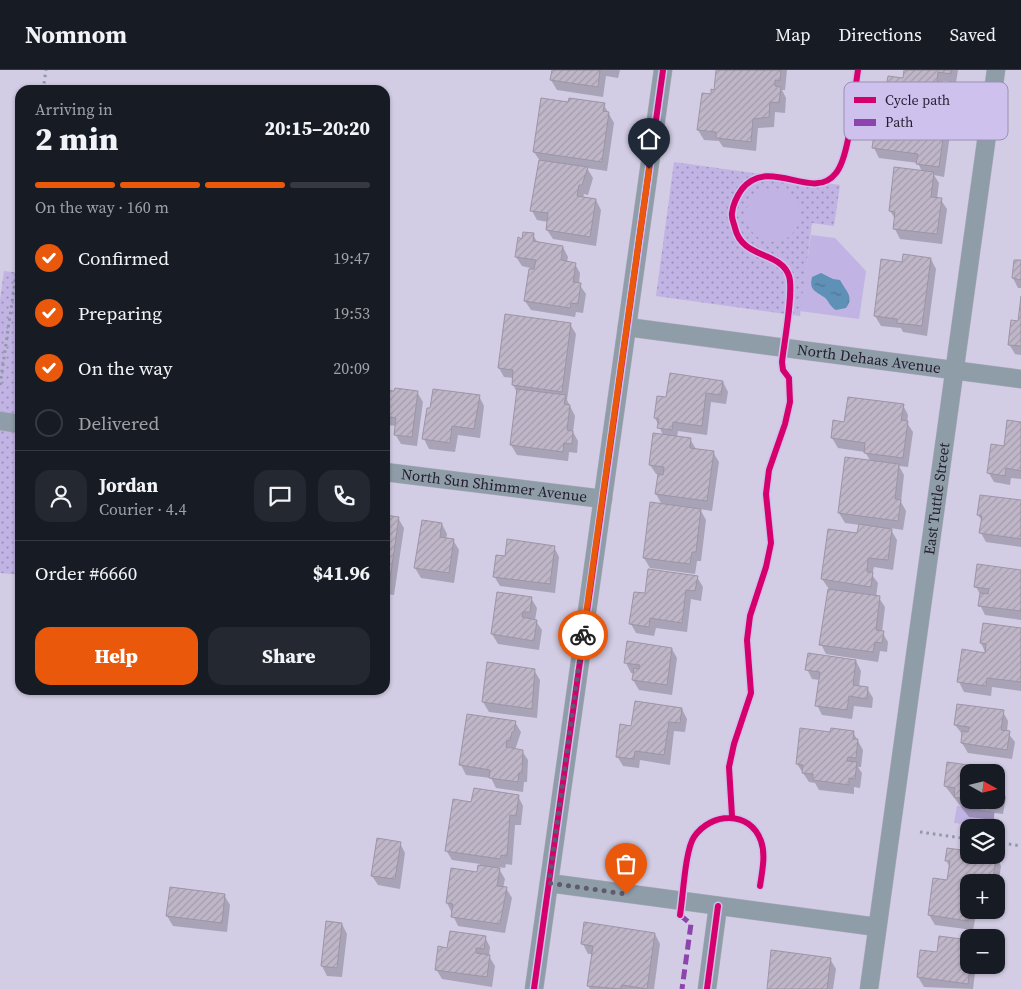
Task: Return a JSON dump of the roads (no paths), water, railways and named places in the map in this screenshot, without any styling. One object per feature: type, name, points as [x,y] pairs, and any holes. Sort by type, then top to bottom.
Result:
[{"type":"street","points":[[534,989],[663,70]]},
{"type":"street","name":"East Tuttle Street","points":[[868,989],[986,140]]},
{"type":"street","name":"North Dehaas Avenue","points":[[627,327],[1021,379]]},
{"type":"street","points":[[0,421],[15,423]]},
{"type":"street","name":"North Sun Shimmer Avenue","points":[[390,473],[603,499]]},
{"type":"street","points":[[549,883],[877,927]]},
{"type":"street","points":[[708,989],[718,906]]},
{"type":"water","points":[[821,273],[840,280],[850,300],[846,308],[836,310],[824,297],[814,290],[811,285],[812,277]]}]
